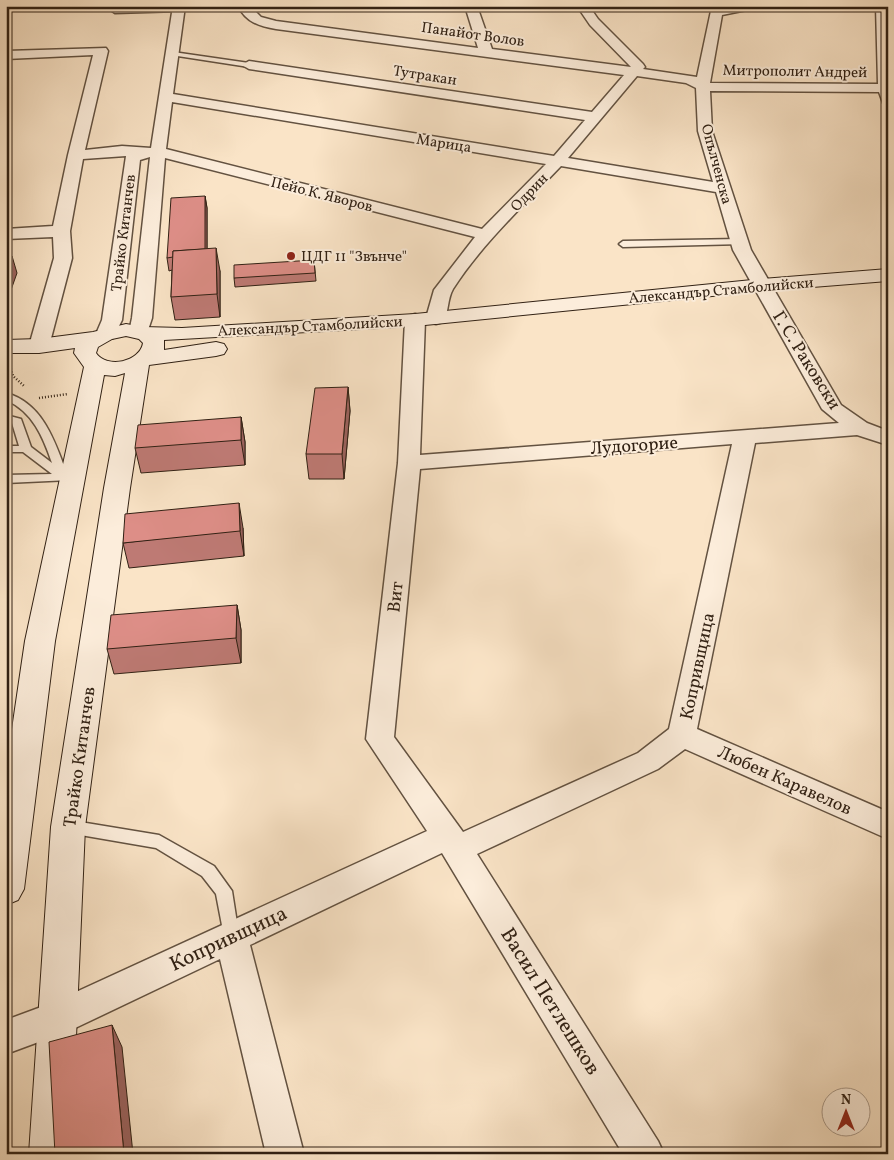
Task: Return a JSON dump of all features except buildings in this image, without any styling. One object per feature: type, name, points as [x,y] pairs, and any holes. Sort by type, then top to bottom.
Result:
[{"type":"main road","name":"Александър Стамболийски","points":[[7,357],[39,346],[102,336],[126,330],[182,334],[425,319],[762,285],[888,275]]},
{"type":"main road","name":"Александър Стамболийски","points":[[7,357],[91,363],[115,368],[142,361],[425,319]]},
{"type":"main road","points":[[141,332],[151,337],[155,342],[155,347],[142,361]]},
{"type":"main road","points":[[6,890],[40,640],[67,477],[90,391],[91,363],[85,355],[86,349],[102,336]]},
{"type":"main road","name":"Трайко Китанчев","points":[[50,1154],[68,828],[117,488],[142,361]]},
{"type":"street","name":"Панайот Волов","points":[[244,6],[246,12],[255,20],[264,22],[690,79],[704,87]]},
{"type":"street","points":[[471,6],[486,52]]},
{"type":"street","points":[[583,6],[594,22],[638,67],[635,72]]},
{"type":"street","points":[[718,10],[748,6]]},
{"type":"street","name":"Митрополит Андрей","points":[[704,87],[887,94],[882,6]]},
{"type":"street","name":"Трайко Китанчев","points":[[141,332],[158,152],[178,8]]},
{"type":"street","name":"Опълченска","points":[[718,10],[704,87],[705,131],[721,188],[740,242],[762,285]]},
{"type":"street","points":[[6,55],[101,51],[76,155],[61,231],[63,258],[39,346]]},
{"type":"street","name":"Тутракан","points":[[248,65],[597,117]]},
{"type":"street","name":"Одрин","points":[[425,319],[443,290],[486,235],[557,162],[635,72]]},
{"type":"street","name":"Марица","points":[[167,97],[721,188]]},
{"type":"street","points":[[76,155],[122,152],[138,153]]},
{"type":"street","name":"Трайко Китанчев","points":[[102,336],[112,320],[132,158],[138,153],[158,152]]},
{"type":"street","name":"Пейо К. Яворов","points":[[158,152],[486,235]]},
{"type":"street","points":[[6,234],[61,231]]},
{"type":"street","name":"Г. С. Раковски","points":[[762,285],[833,409],[859,428],[888,438]]},
{"type":"street","name":"Вит","points":[[425,319],[380,739],[452,842]]},
{"type":"street","name":"Лудогорие","points":[[410,463],[859,428]]},
{"type":"street","name":"Копривщица","points":[[6,1036],[58,1018],[232,936],[648,761],[682,735],[745,437]]},
{"type":"street","name":"Любен Каравелов","points":[[682,735],[888,826]]},
{"type":"street","name":"Васил Петлешков","points":[[452,842],[645,1154]]},
{"type":"street","points":[[232,936],[286,1154]]},
{"type":"lane","points":[[115,11],[178,8]]},
{"type":"lane","points":[[173,54],[248,65]]},
{"type":"lane","points":[[623,244],[740,242]]},
{"type":"lane","points":[[11,399],[26,407],[39,422],[49,438],[67,477]]},
{"type":"lane","points":[[6,418],[17,421],[26,449]]},
{"type":"lane","points":[[6,449],[26,449],[67,477]]},
{"type":"lane","points":[[6,479],[67,477]]},
{"type":"lane","points":[[68,828],[159,842],[208,871],[224,891],[232,936]]},
{"type":"path","points":[[7,357],[13,376],[26,387]]},
{"type":"path","points":[[11,399],[39,398],[90,391]]},
{"type":"path","points":[[33,392],[39,398]]},
{"type":"place","name":"ЦДГ 11 \"Звънче\"","points":[[291,256]]}]
